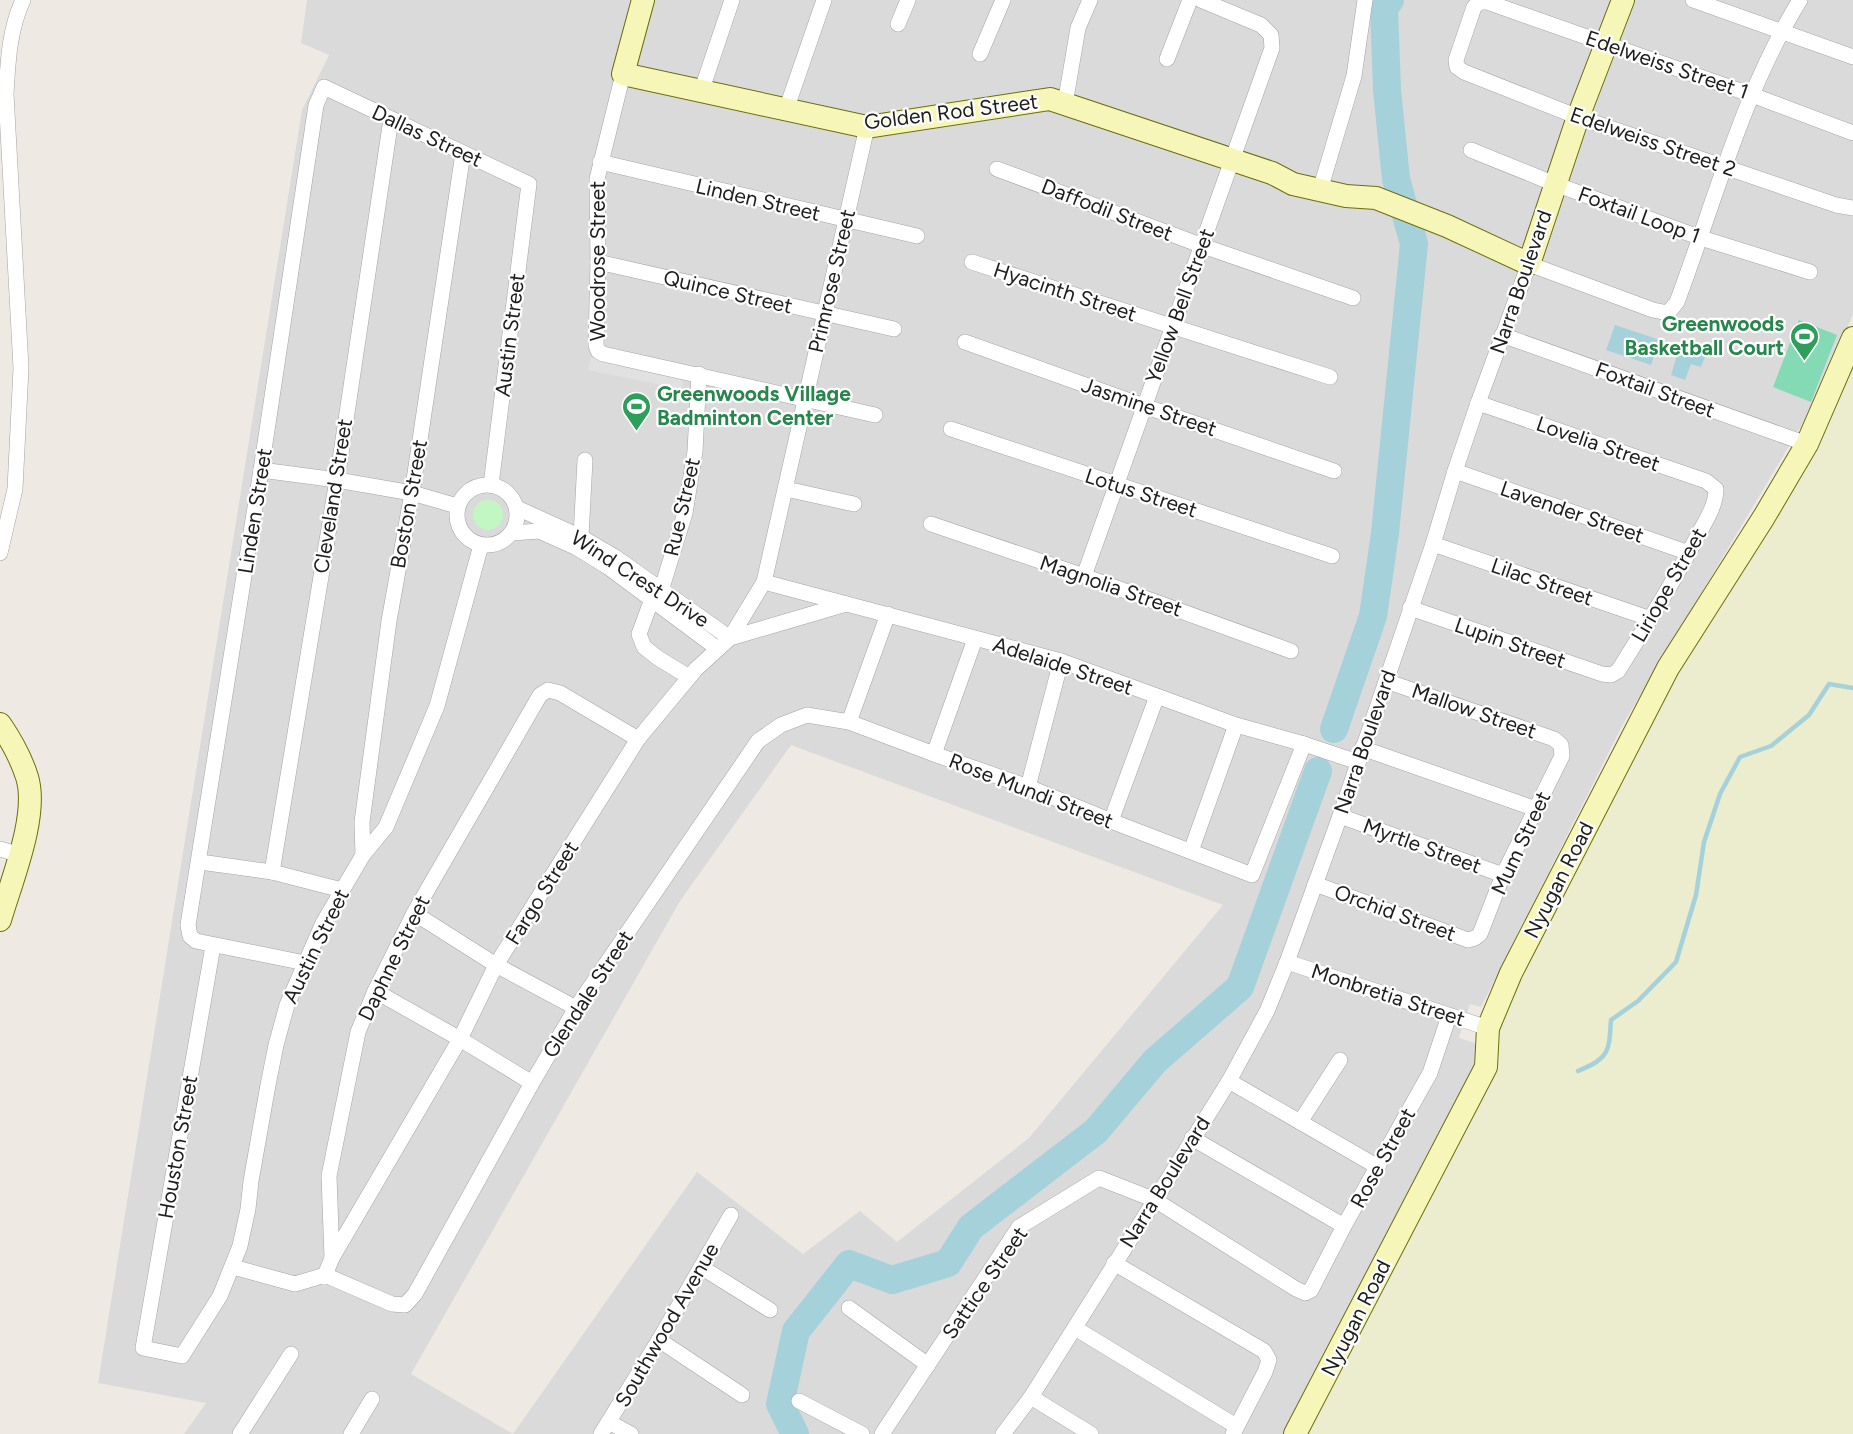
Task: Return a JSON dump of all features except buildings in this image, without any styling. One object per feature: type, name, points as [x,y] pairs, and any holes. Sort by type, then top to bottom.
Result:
[{"type":"street","points":[[0,553],[15,489],[21,368],[6,94],[8,50],[18,10],[23,0]]},
{"type":"street","name":"Woodrose Street","points":[[643,0],[597,179],[596,345],[598,351],[875,415]]},
{"type":"street","points":[[701,92],[732,0]]},
{"type":"street","points":[[786,110],[825,0]]},
{"type":"street","points":[[898,24],[908,0]]},
{"type":"street","points":[[980,54],[1003,0]]},
{"type":"street","points":[[1065,104],[1078,28],[1090,0]]},
{"type":"street","points":[[1167,59],[1190,0]]},
{"type":"street","name":"Yellow Bell Street","points":[[1084,576],[1272,48],[1271,35],[1261,25],[1201,0]]},
{"type":"street","points":[[1323,180],[1354,76],[1365,0]]},
{"type":"street","name":"Narra Boulevard","points":[[1003,1434],[1031,1397],[1155,1200],[1229,1081],[1267,1011],[1340,816],[1433,544],[1478,403],[1529,264],[1578,117],[1623,0]]},
{"type":"street","points":[[1693,0],[1853,57]]},
{"type":"street","points":[[1701,238],[1752,95],[1780,31],[1800,0]]},
{"type":"street","name":"Edelweiss Street 1","points":[[1457,67],[1456,60],[1474,7],[1480,2],[1487,2],[1853,133]]},
{"type":"street","name":"Edelweiss Street 2","points":[[1457,67],[1464,72],[1578,117],[1836,205],[1853,208]]},
{"type":"street","name":"Golden Rod Street","points":[[623,74],[867,127],[1050,99],[1232,159],[1272,173],[1293,184],[1346,196],[1370,198]]},
{"type":"street","name":"Linden Street","points":[[213,946],[196,941],[190,936],[188,925],[200,862],[316,105],[324,87]]},
{"type":"street","name":"Dallas Street","points":[[324,87],[529,184]]},
{"type":"street","name":"Cleveland Street","points":[[272,872],[337,480],[391,119]]},
{"type":"street","name":"Primrose Street","points":[[730,638],[764,582],[867,127]]},
{"type":"street","name":"Foxtail Loop 1","points":[[1471,150],[1701,238],[1810,272]]},
{"type":"street","name":"Boston Street","points":[[363,855],[362,822],[389,621],[412,493],[463,153]]},
{"type":"street","name":"Linden Street","points":[[600,162],[917,236]]},
{"type":"street","name":"Daffodil Street","points":[[997,169],[1203,246],[1353,298]]},
{"type":"street","name":"Golden Rod Street","points":[[1272,173],[1298,174],[1347,188],[1447,226],[1529,264],[1653,310],[1668,313],[1677,302],[1701,238]]},
{"type":"street","name":"Austin Street","points":[[491,485],[529,184]]},
{"type":"street","name":"Quince Street","points":[[598,262],[894,329]]},
{"type":"street","name":"Hyacinth Street","points":[[972,262],[1330,377]]},
{"type":"street","name":"Foxtail Street","points":[[1503,335],[1807,444]]},
{"type":"street","name":"Nyugan Road","points":[[1295,1434],[1486,1066],[1488,1028],[1511,973],[1668,668],[1764,517],[1807,444],[1853,338]]},
{"type":"street","name":"Jasmine Street","points":[[965,342],[1334,471]]},
{"type":"street","name":"Rue Street","points":[[689,677],[657,658],[644,647],[639,634],[649,607],[657,596],[685,513],[695,451],[699,374]]},
{"type":"street","name":"Lovelia Street","points":[[1478,403],[1706,481],[1716,489]]},
{"type":"street","name":"Lotus Street","points":[[951,429],[1332,556]]},
{"type":"street","points":[[581,537],[585,460]]},
{"type":"street","points":[[261,470],[412,493],[457,506]]},
{"type":"street","name":"Lavender Street","points":[[1455,471],[1689,553]]},
{"type":"street","points":[[483,485],[491,485],[508,493],[517,508],[518,516],[512,533],[498,543],[481,545],[464,535],[456,516],[457,506],[467,492],[483,485]]},
{"type":"street","points":[[786,489],[854,504]]},
{"type":"street","name":"Liriope Street","points":[[1611,675],[1618,671],[1689,553],[1716,501],[1716,489]]},
{"type":"street","name":"Wind Crest Drive","points":[[517,508],[581,537],[615,557],[718,649]]},
{"type":"street","name":"Magnolia Street","points":[[931,524],[1084,576],[1291,651]]},
{"type":"street","name":"Wind Crest Drive","points":[[512,533],[539,531],[577,548],[730,638]]},
{"type":"street","name":"Lilac Street","points":[[1433,544],[1651,619]]},
{"type":"street","name":"Austin Street","points":[[182,1356],[220,1296],[240,1246],[276,1045],[287,1005],[323,923],[363,855],[386,827],[437,706],[481,545]]},
{"type":"street","name":"Adelaide Street","points":[[764,582],[1061,661],[1236,725],[1304,744],[1360,755],[1536,808]]},
{"type":"street","name":"Fargo Street","points":[[325,1275],[332,1258],[460,1039],[496,965],[638,739],[689,677],[730,638],[846,604]]},
{"type":"street","name":"Lupin Street","points":[[1410,608],[1602,674],[1611,675]]},
{"type":"street","points":[[849,722],[888,614]]},
{"type":"street","points":[[934,754],[975,639]]},
{"type":"street","points":[[1028,787],[1061,661]]},
{"type":"street","name":"Mallow Street","points":[[1386,681],[1554,739],[1561,745]]},
{"type":"street","name":"Daphne Street","points":[[332,1258],[329,1176],[358,1032],[375,991],[414,913],[540,695],[548,690],[560,693],[638,739]]},
{"type":"street","points":[[1111,821],[1157,696]]},
{"type":"street","name":"Rose Mundi Street","points":[[807,715],[849,722],[1028,787],[1252,876],[1304,744]]},
{"type":"street","name":"Glendale Street","points":[[325,1275],[392,1304],[405,1305],[415,1294],[576,1008],[758,741],[781,725],[807,715]]},
{"type":"street","points":[[0,724],[17,752],[28,779],[30,810],[10,852],[0,920]]},
{"type":"street","points":[[1191,851],[1236,725]]},
{"type":"street","name":"Mum Street","points":[[1474,938],[1480,934],[1503,875],[1562,756],[1561,745]]},
{"type":"street","name":"Myrtle Street","points":[[1340,816],[1503,875]]},
{"type":"street","points":[[200,862],[272,872],[342,890]]},
{"type":"street","name":"Orchid Street","points":[[1315,884],[1468,939],[1474,938]]},
{"type":"street","points":[[414,913],[496,965],[576,1008]]},
{"type":"street","points":[[213,946],[305,963]]},
{"type":"street","name":"Houston Street","points":[[182,1356],[143,1348],[213,946]]},
{"type":"street","name":"Monbretia Street","points":[[1287,962],[1488,1028]]},
{"type":"street","points":[[375,991],[532,1083]]},
{"type":"street","name":"Rose Street","points":[[1155,1200],[1305,1293],[1311,1290],[1344,1226],[1430,1073],[1449,1016]]},
{"type":"street","points":[[1300,1122],[1340,1060]]},
{"type":"street","points":[[1229,1081],[1378,1167]]},
{"type":"street","points":[[1192,1138],[1344,1226]]},
{"type":"street","name":"Sattice Street","points":[[882,1434],[1019,1227],[1099,1178],[1155,1200]]},
{"type":"street","name":"Southwood Avenue","points":[[605,1428],[731,1215]]},
{"type":"street","points":[[1075,1328],[1234,1430],[1266,1372],[1269,1360],[1264,1351],[1114,1263]]},
{"type":"street","points":[[233,1267],[295,1284],[325,1275]]},
{"type":"street","points":[[701,1267],[770,1310]]},
{"type":"street","points":[[849,1308],[928,1365]]},
{"type":"street","points":[[659,1340],[742,1395]]},
{"type":"street","points":[[246,1432],[291,1354]]},
{"type":"street","points":[[1031,1397],[1091,1434]]},
{"type":"street","points":[[351,1434],[372,1399]]},
{"type":"street","points":[[799,1401],[862,1434]]},
{"type":"street","points":[[605,1428],[631,1434]]},
{"type":"shaded area","points":[[307,0],[1853,0],[1853,314],[1816,401],[1623,724],[1481,1007],[1470,1004],[1459,1038],[1478,1044],[1478,1060],[1284,1434],[513,1434],[184,1434],[206,1403],[98,1383],[302,110],[329,55],[301,43]],"holes":[[[791,745],[1223,905],[1029,1138],[897,1242],[860,1211],[803,1254],[697,1172],[513,1434],[411,1374],[680,901]]]},
{"type":"shaded area","points":[[591,357],[684,377],[681,389],[588,370]]},
{"type":"green space","name":"Greenwoods Basketball Court","points":[[1799,320],[1837,335],[1811,402],[1773,387]]},
{"type":"green space","points":[[1853,352],[1853,1434],[1305,1434],[1490,1087],[1497,1068],[1496,1027],[1634,733]]},
{"type":"green space","points":[[488,500],[494,501],[502,509],[502,521],[494,529],[488,530],[482,529],[474,521],[473,515],[474,509],[482,501]]},
{"type":"water","points":[[1615,325],[1660,340],[1651,365],[1606,350]]},
{"type":"water","points":[[1680,346],[1706,354],[1701,367],[1691,364],[1685,380],[1671,375]]},
{"type":"waterway","points":[[1334,729],[1373,616],[1385,533],[1414,244],[1396,179],[1387,90],[1384,8],[1390,0]]},
{"type":"waterway","points":[[1578,1071],[1602,1058],[1608,1047],[1611,1020],[1638,1001],[1676,962],[1696,895],[1704,842],[1720,794],[1740,757],[1771,746],[1809,715],[1829,684],[1853,688]]},
{"type":"waterway","points":[[795,1434],[780,1404],[796,1331],[849,1264],[892,1280],[948,1263],[971,1227],[1096,1131],[1155,1061],[1240,987],[1318,771]]},
{"type":"place","name":"Greenwoods Basketball Court","points":[[1805,362]]},
{"type":"place","name":"Greenwoods Village Badminton Center","points":[[636,432]]}]
